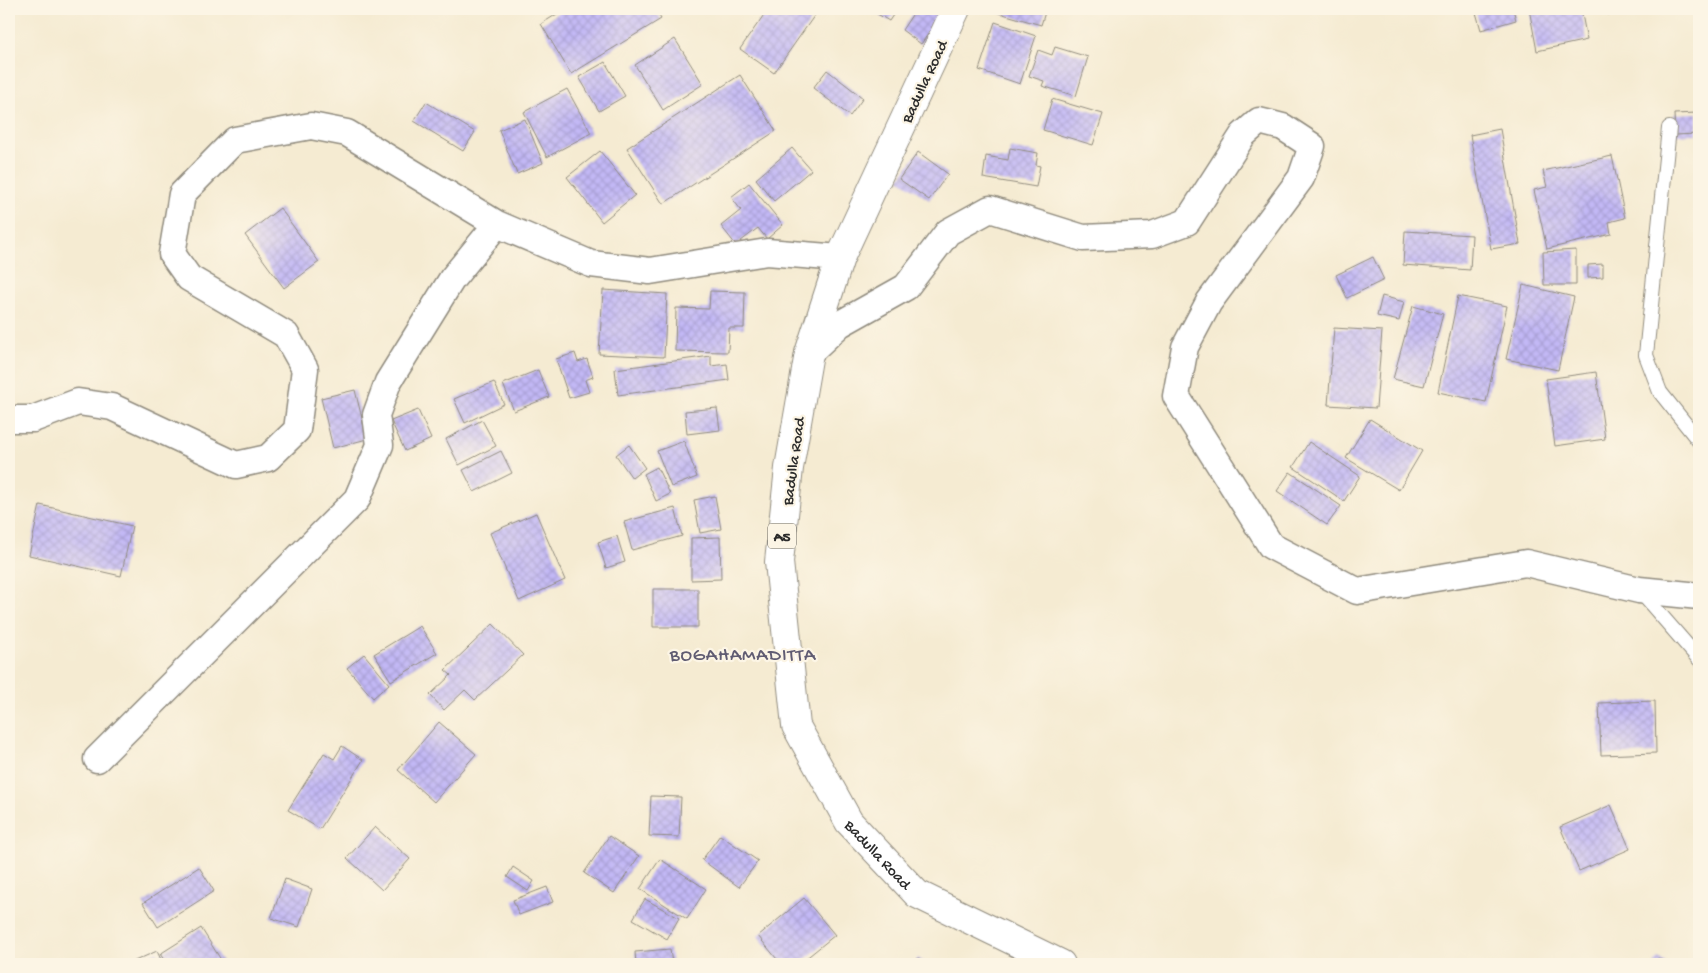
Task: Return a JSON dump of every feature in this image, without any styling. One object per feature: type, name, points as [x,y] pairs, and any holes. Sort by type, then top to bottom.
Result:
[{"type":"highway","name":"Badulla Road","points":[[956,9],[840,258],[810,353],[789,468],[779,562],[796,726],[849,822],[917,894],[1060,964]]},
{"type":"street","points":[[810,353],[840,324],[906,287],[948,232],[990,209],[1083,238],[1152,235],[1187,222],[1243,134],[1258,121],[1283,127],[1312,146],[1301,178],[1209,302],[1185,347],[1176,396],[1271,546],[1357,591],[1526,563],[1639,590],[1699,596]]},
{"type":"street","points":[[9,420],[33,419],[78,402],[112,407],[236,465],[268,458],[297,430],[305,369],[286,335],[189,278],[172,254],[182,194],[235,140],[311,126],[347,133],[497,224],[591,264],[650,271],[767,252],[840,258]]},
{"type":"street","points":[[97,759],[357,499],[380,445],[376,415],[388,382],[452,279],[497,224]]},
{"type":"lane","points":[[1670,128],[1646,355],[1660,392],[1699,441]]},
{"type":"lane","points":[[1639,590],[1699,659]]},
{"type":"building","points":[[565,9],[655,9],[661,19],[571,74],[541,24]]},
{"type":"building","points":[[768,9],[819,9],[774,73],[740,49]]},
{"type":"building","points":[[869,9],[897,9],[889,21]]},
{"type":"building","points":[[916,9],[946,9],[921,44],[902,30]]},
{"type":"building","points":[[997,9],[1046,9],[1041,25],[996,12]]},
{"type":"building","points":[[1475,9],[1513,9],[1516,20],[1481,30]]},
{"type":"building","points":[[1529,9],[1581,9],[1587,40],[1537,51]]},
{"type":"building","points":[[1605,9],[1625,9],[1608,15]]},
{"type":"building","points":[[995,22],[1036,36],[1020,84],[979,70]]},
{"type":"building","points":[[675,39],[703,84],[663,110],[635,65]]},
{"type":"building","points":[[1055,47],[1088,57],[1076,96],[1042,86],[1044,81],[1029,76],[1038,50],[1052,55]]},
{"type":"building","points":[[605,62],[625,96],[599,111],[579,77]]},
{"type":"building","points":[[827,70],[863,98],[850,116],[813,88]]},
{"type":"building","points":[[740,75],[776,131],[663,204],[627,148]]},
{"type":"building","points":[[567,89],[591,133],[547,157],[524,112]]},
{"type":"building","points":[[1052,99],[1103,114],[1093,145],[1043,130]]},
{"type":"building","points":[[426,102],[475,132],[463,151],[414,121]]},
{"type":"building","points":[[1697,113],[1697,134],[1675,135],[1674,114]]},
{"type":"building","points":[[525,119],[543,163],[517,174],[499,130]]},
{"type":"building","points":[[1500,129],[1520,244],[1491,249],[1470,135]]},
{"type":"building","points":[[792,148],[811,170],[774,201],[756,179]]},
{"type":"building","points":[[1010,148],[1038,153],[1036,165],[1040,166],[1036,187],[983,178],[986,156],[1008,160]]},
{"type":"building","points":[[600,151],[635,195],[602,222],[567,177]]},
{"type":"building","points":[[918,152],[948,174],[929,200],[899,179]]},
{"type":"building","points":[[1612,156],[1625,218],[1609,222],[1611,234],[1547,249],[1534,190],[1547,187],[1543,171]]},
{"type":"building","points":[[749,183],[783,225],[767,239],[758,228],[736,245],[721,226],[741,210],[731,197]]},
{"type":"building","points":[[280,208],[319,262],[284,288],[245,235]]},
{"type":"building","points":[[1405,231],[1472,235],[1470,270],[1403,265]]},
{"type":"building","points":[[1576,250],[1576,285],[1544,285],[1543,252]]},
{"type":"building","points":[[1373,257],[1384,280],[1347,298],[1336,275]]},
{"type":"building","points":[[1603,264],[1603,277],[1588,278],[1588,265]]},
{"type":"building","points":[[1523,285],[1574,297],[1558,370],[1506,359]]},
{"type":"building","points":[[603,290],[667,294],[664,357],[599,354]]},
{"type":"building","points":[[710,291],[745,292],[744,328],[729,328],[728,352],[675,351],[676,308],[709,309]]},
{"type":"building","points":[[1382,296],[1404,302],[1399,321],[1377,316]]},
{"type":"building","points":[[1458,296],[1507,306],[1486,402],[1438,392]]},
{"type":"building","points":[[1413,306],[1443,314],[1424,386],[1393,379]]},
{"type":"building","points":[[1334,328],[1382,331],[1376,408],[1328,405]]},
{"type":"building","points":[[575,353],[578,362],[587,359],[593,377],[585,380],[589,392],[569,398],[556,359]]},
{"type":"building","points":[[711,356],[711,366],[727,364],[729,380],[618,395],[615,369]]},
{"type":"building","points":[[538,370],[549,397],[514,411],[503,384]]},
{"type":"building","points":[[1596,372],[1605,439],[1555,446],[1546,379]]},
{"type":"building","points":[[494,382],[504,404],[465,423],[454,399]]},
{"type":"building","points":[[355,390],[367,439],[333,448],[321,398]]},
{"type":"building","points":[[717,408],[720,430],[687,434],[685,411]]},
{"type":"building","points":[[418,410],[431,439],[405,451],[391,421]]},
{"type":"building","points":[[1370,419],[1422,451],[1399,490],[1346,458]]},
{"type":"building","points":[[482,420],[496,446],[459,465],[446,439]]},
{"type":"building","points":[[684,441],[697,477],[671,487],[657,451]]},
{"type":"building","points":[[1309,442],[1360,476],[1344,501],[1293,467]]},
{"type":"building","points":[[629,445],[645,468],[632,478],[616,455]]},
{"type":"building","points":[[501,451],[512,473],[474,492],[463,470]]},
{"type":"building","points":[[657,467],[670,494],[656,501],[644,474]]},
{"type":"building","points":[[1290,472],[1341,506],[1327,525],[1277,491]]},
{"type":"building","points":[[715,496],[721,529],[700,533],[694,500]]},
{"type":"building","points":[[40,505],[132,526],[121,576],[29,555]]},
{"type":"building","points":[[675,508],[682,536],[632,550],[624,522]]},
{"type":"building","points":[[536,513],[565,580],[519,601],[490,533]]},
{"type":"building","points":[[617,536],[625,562],[606,568],[598,542]]},
{"type":"building","points":[[720,537],[721,579],[691,580],[691,538]]},
{"type":"building","points":[[653,589],[698,589],[698,627],[653,627]]},
{"type":"building","points":[[493,624],[523,655],[475,700],[465,690],[444,710],[430,695],[451,675],[445,670]]},
{"type":"building","points":[[420,626],[437,653],[391,681],[374,654]]},
{"type":"building","points":[[364,654],[389,684],[373,698],[347,668]]},
{"type":"building","points":[[1655,701],[1656,753],[1601,755],[1599,703]]},
{"type":"building","points":[[439,722],[476,754],[434,802],[398,770]]},
{"type":"building","points":[[342,746],[363,760],[320,829],[288,810],[324,753],[334,759]]},
{"type":"building","points":[[651,796],[681,797],[679,837],[649,836]]},
{"type":"building","points":[[1611,805],[1630,849],[1579,871],[1560,827]]},
{"type":"building","points":[[375,827],[410,859],[382,890],[347,858]]},
{"type":"building","points":[[720,835],[758,861],[739,887],[702,860]]},
{"type":"building","points":[[609,836],[639,856],[614,893],[584,873]]},
{"type":"building","points":[[660,859],[706,889],[687,919],[640,889]]},
{"type":"building","points":[[199,867],[214,891],[158,927],[143,903]]},
{"type":"building","points":[[513,867],[534,881],[528,891],[507,877]]},
{"type":"building","points":[[285,879],[312,889],[299,927],[271,918]]},
{"type":"building","points":[[547,887],[553,902],[519,915],[513,900]]},
{"type":"building","points":[[804,898],[835,935],[799,964],[781,964],[758,936]]},
{"type":"building","points":[[645,899],[679,918],[667,939],[633,919]]},
{"type":"building","points":[[201,928],[223,963],[167,964],[160,954]]},
{"type":"building","points":[[670,949],[672,964],[636,964],[635,952]]},
{"type":"building","points":[[157,951],[163,964],[128,964]]},
{"type":"building","points":[[918,958],[927,964],[914,964]]},
{"type":"building","points":[[1658,958],[1667,964],[1654,964]]},
{"type":"district","name":"BOGAHAMADITTA","points":[[743,653]]}]
